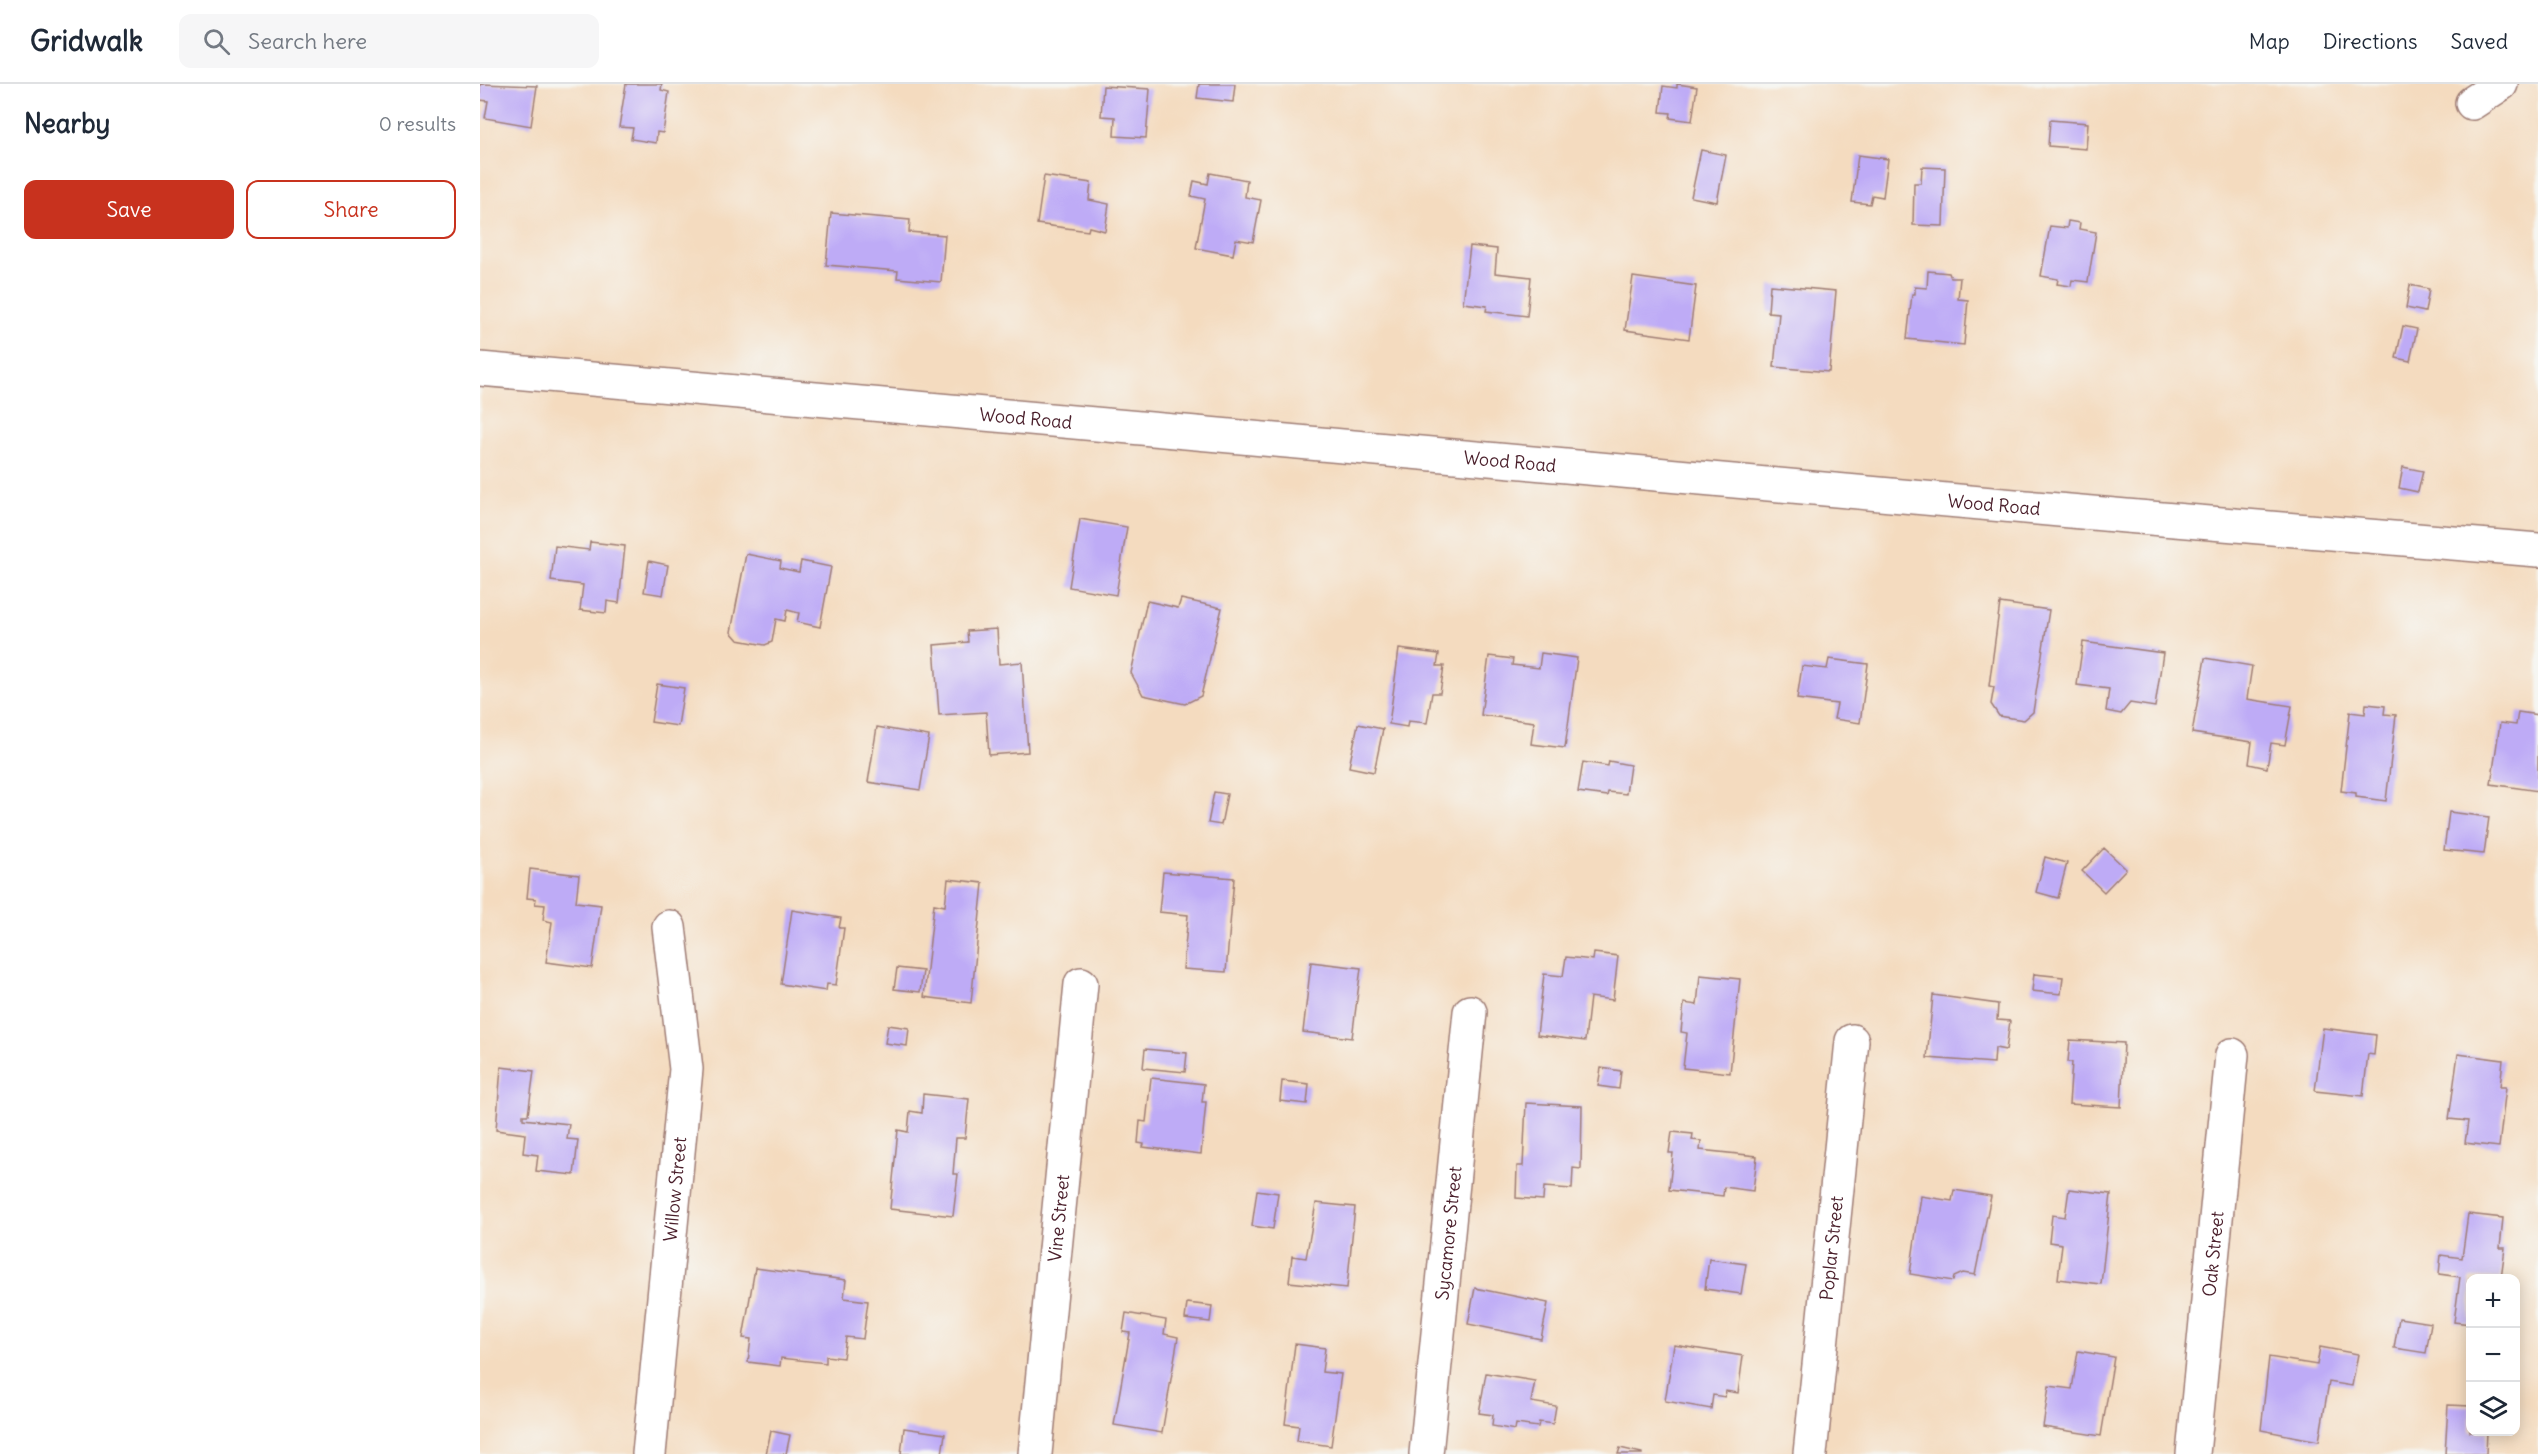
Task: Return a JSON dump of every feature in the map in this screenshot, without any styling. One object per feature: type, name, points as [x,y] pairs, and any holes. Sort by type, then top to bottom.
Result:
[{"type":"street","points":[[2472,103],[2501,84]]},
{"type":"street","name":"Wood Road","points":[[480,369],[2137,517],[2538,550]]},
{"type":"street","name":"Willow Street","points":[[649,1454],[686,1069],[669,927]]},
{"type":"street","name":"Vine Street","points":[[1035,1454],[1081,984]]},
{"type":"street","name":"Sycamore Street","points":[[1426,1454],[1470,1012]]},
{"type":"street","name":"Poplar Street","points":[[1810,1454],[1852,1041]]},
{"type":"street","name":"Oak Street","points":[[2193,1454],[2232,1055]]},
{"type":"building","points":[[480,84],[537,86],[531,126],[485,118],[488,101],[480,100]]},
{"type":"building","points":[[626,84],[662,84],[661,90],[669,92],[663,133],[657,132],[656,143],[631,139],[633,128],[619,127]]},
{"type":"building","points":[[1199,84],[1235,84],[1233,102],[1197,98]]},
{"type":"building","points":[[1677,84],[1697,87],[1692,121],[1670,118],[1671,113],[1660,112],[1663,86],[1677,88]]},
{"type":"building","points":[[1103,86],[1150,89],[1146,138],[1114,136],[1115,117],[1101,116]]},
{"type":"building","points":[[2050,120],[2088,123],[2086,149],[2048,146]]},
{"type":"building","points":[[1701,150],[1726,155],[1717,202],[1691,197]]},
{"type":"building","points":[[1858,155],[1888,159],[1883,197],[1872,195],[1870,204],[1852,202]]},
{"type":"building","points":[[1922,167],[1945,168],[1943,226],[1913,225],[1914,183],[1921,183]]},
{"type":"building","points":[[1210,173],[1247,180],[1245,197],[1261,200],[1253,242],[1236,239],[1233,255],[1196,248],[1205,199],[1191,196],[1194,181],[1208,184]]},
{"type":"building","points":[[1044,176],[1091,183],[1089,200],[1109,204],[1105,231],[1089,227],[1088,231],[1037,224]]},
{"type":"building","points":[[831,213],[910,220],[909,232],[945,235],[941,282],[897,278],[898,271],[826,265]]},
{"type":"building","points":[[2068,221],[2080,223],[2079,229],[2096,232],[2088,282],[2072,280],[2071,286],[2057,284],[2058,279],[2041,276],[2050,226],[2067,228]]},
{"type":"building","points":[[1470,246],[1497,249],[1495,273],[1531,277],[1527,316],[1486,311],[1487,306],[1463,303]]},
{"type":"building","points":[[1928,271],[1949,273],[1951,278],[1960,278],[1958,299],[1968,300],[1964,345],[1907,339],[1912,294],[1915,294],[1915,287],[1927,288]]},
{"type":"building","points":[[1633,277],[1696,286],[1689,339],[1625,330]]},
{"type":"building","points":[[1770,285],[1836,291],[1829,372],[1774,367],[1779,313],[1768,312]]},
{"type":"building","points":[[2410,285],[2429,289],[2425,312],[2406,308]]},
{"type":"building","points":[[2403,326],[2417,329],[2410,361],[2396,358]]},
{"type":"building","points":[[2403,467],[2423,471],[2418,492],[2399,488]]},
{"type":"building","points":[[1080,519],[1127,527],[1116,595],[1069,587]]},
{"type":"building","points":[[590,542],[625,546],[619,603],[607,601],[606,613],[580,610],[583,585],[551,581],[555,546],[589,550]]},
{"type":"building","points":[[746,554],[781,561],[780,568],[799,572],[801,561],[831,567],[820,627],[797,622],[799,613],[787,610],[785,621],[776,619],[772,642],[765,645],[738,640],[731,632]]},
{"type":"building","points":[[649,561],[668,565],[663,595],[644,592]]},
{"type":"building","points":[[1181,599],[1222,608],[1201,696],[1185,704],[1143,695],[1131,673],[1147,601],[1178,608]]},
{"type":"building","points":[[2000,603],[2049,610],[2033,712],[2024,720],[1999,716],[1991,704],[1994,687],[1989,686]]},
{"type":"building","points":[[997,629],[999,664],[1022,662],[1028,752],[989,755],[986,712],[939,715],[934,645],[968,642],[967,631]]},
{"type":"building","points":[[2083,642],[2163,653],[2155,707],[2130,703],[2121,714],[2106,711],[2109,689],[2077,685]]},
{"type":"building","points":[[1399,649],[1439,654],[1437,666],[1444,666],[1440,693],[1432,693],[1427,723],[1408,721],[1407,727],[1389,724]]},
{"type":"building","points":[[1541,653],[1577,658],[1565,748],[1531,744],[1534,722],[1481,715],[1489,656],[1513,659],[1512,665],[1539,668]]},
{"type":"building","points":[[2205,658],[2252,666],[2247,699],[2292,706],[2285,745],[2271,743],[2267,768],[2249,764],[2252,742],[2192,733]]},
{"type":"building","points":[[1829,659],[1868,664],[1860,723],[1834,719],[1837,704],[1797,699],[1802,666],[1827,669]]},
{"type":"building","points":[[657,684],[684,688],[678,726],[651,722]]},
{"type":"building","points":[[2366,704],[2385,706],[2384,714],[2396,715],[2386,801],[2356,797],[2356,793],[2341,791],[2350,712],[2365,714]]},
{"type":"building","points":[[2518,712],[2538,715],[2538,791],[2491,784],[2500,723],[2516,725]]},
{"type":"building","points":[[1358,724],[1383,729],[1374,772],[1349,767]]},
{"type":"building","points":[[877,727],[929,736],[920,790],[868,782]]},
{"type":"building","points":[[1609,761],[1630,765],[1626,794],[1608,792],[1607,796],[1578,792],[1583,762],[1608,766]]},
{"type":"building","points":[[1214,792],[1227,794],[1221,825],[1208,823]]},
{"type":"building","points":[[2449,812],[2489,817],[2484,854],[2444,850]]},
{"type":"building","points":[[2104,848],[2126,869],[2104,892],[2082,871]]},
{"type":"building","points":[[2045,857],[2067,863],[2058,898],[2036,892]]},
{"type":"building","points":[[530,869],[579,875],[576,902],[601,905],[592,968],[546,962],[552,922],[543,920],[545,905],[535,904],[536,899],[527,898]]},
{"type":"building","points":[[1163,872],[1234,878],[1226,972],[1183,969],[1188,915],[1159,912]]},
{"type":"building","points":[[948,879],[983,883],[971,1003],[924,997],[934,904],[945,906]]},
{"type":"building","points":[[792,910],[841,918],[839,928],[844,928],[836,985],[827,984],[826,991],[781,984]]},
{"type":"building","points":[[1594,953],[1618,956],[1613,1000],[1590,997],[1585,1041],[1537,1035],[1544,974],[1563,976],[1566,957],[1593,960]]},
{"type":"building","points":[[1311,962],[1361,968],[1352,1038],[1303,1032]]},
{"type":"building","points":[[897,968],[923,971],[920,992],[894,989]]},
{"type":"building","points":[[2034,974],[2063,977],[2061,994],[2032,991]]},
{"type":"building","points":[[1700,975],[1740,979],[1730,1073],[1683,1068],[1687,1033],[1681,1032],[1684,1003],[1697,1005]]},
{"type":"building","points":[[1933,995],[1998,1004],[1997,1020],[2010,1021],[2006,1050],[1995,1048],[1994,1063],[1927,1058]]},
{"type":"building","points":[[888,1025],[909,1028],[907,1046],[885,1043]]},
{"type":"building","points":[[2323,1028],[2376,1035],[2374,1055],[2368,1054],[2363,1096],[2315,1091]]},
{"type":"building","points":[[2070,1040],[2124,1043],[2121,1107],[2069,1104],[2072,1062],[2068,1062]]},
{"type":"building","points":[[1145,1049],[1187,1053],[1185,1072],[1143,1068]]},
{"type":"building","points":[[2458,1054],[2503,1060],[2500,1087],[2506,1087],[2499,1147],[2465,1143],[2468,1121],[2449,1119]]},
{"type":"building","points":[[501,1067],[534,1071],[528,1115],[523,1115],[523,1119],[569,1124],[567,1139],[578,1140],[574,1175],[536,1171],[538,1155],[523,1153],[525,1134],[496,1130]]},
{"type":"building","points":[[1601,1068],[1621,1071],[1619,1089],[1598,1086]]},
{"type":"building","points":[[1151,1078],[1204,1084],[1202,1102],[1206,1102],[1201,1154],[1143,1147],[1144,1144],[1138,1143],[1140,1121],[1146,1122]]},
{"type":"building","points":[[1282,1081],[1309,1084],[1307,1104],[1280,1101]]},
{"type":"building","points":[[923,1094],[969,1099],[965,1138],[956,1138],[953,1174],[958,1174],[953,1216],[890,1209],[898,1130],[908,1132],[910,1111],[922,1113]]},
{"type":"building","points":[[1526,1103],[1582,1106],[1581,1169],[1573,1168],[1572,1189],[1544,1187],[1543,1200],[1516,1198],[1517,1166],[1523,1166]]},
{"type":"building","points":[[1672,1132],[1693,1134],[1692,1140],[1701,1141],[1700,1150],[1757,1156],[1753,1191],[1724,1187],[1723,1196],[1669,1190],[1673,1153],[1669,1153]]},
{"type":"building","points":[[2069,1189],[2111,1194],[2101,1284],[2058,1279],[2062,1244],[2049,1242],[2052,1215],[2065,1217]]},
{"type":"building","points":[[1257,1190],[1278,1193],[1273,1229],[1252,1226]]},
{"type":"building","points":[[1954,1190],[1991,1196],[1975,1275],[1963,1273],[1954,1277],[1953,1281],[1910,1274],[1921,1196],[1952,1201]]},
{"type":"building","points":[[1316,1203],[1355,1207],[1347,1288],[1289,1282],[1292,1256],[1306,1258]]},
{"type":"building","points":[[2468,1214],[2503,1218],[2500,1248],[2505,1248],[2502,1274],[2466,1274],[2466,1324],[2454,1322],[2460,1277],[2439,1274],[2441,1255],[2462,1258]]},
{"type":"building","points":[[1709,1259],[1746,1264],[1741,1294],[1705,1289]]},
{"type":"building","points":[[755,1268],[846,1280],[844,1298],[868,1301],[863,1339],[846,1337],[843,1358],[826,1356],[826,1363],[781,1358],[780,1366],[748,1362],[751,1339],[743,1338]]},
{"type":"building","points":[[1475,1288],[1548,1303],[1541,1339],[1468,1324]]},
{"type":"building","points":[[1187,1303],[1212,1306],[1210,1322],[1185,1319]]},
{"type":"building","points":[[1126,1313],[1166,1320],[1164,1334],[1178,1337],[1162,1433],[1114,1425],[1130,1333],[1123,1332]]},
{"type":"building","points":[[2399,1318],[2431,1323],[2426,1353],[2394,1348]]},
{"type":"building","points":[[1295,1344],[1325,1348],[1322,1372],[1341,1374],[1331,1446],[1297,1441],[1299,1426],[1285,1424]]},
{"type":"building","points":[[1674,1345],[1743,1356],[1738,1393],[1726,1391],[1725,1397],[1713,1395],[1711,1409],[1665,1401]]},
{"type":"building","points":[[2320,1347],[2358,1354],[2352,1386],[2329,1382],[2319,1441],[2261,1430],[2269,1357],[2317,1365]]},
{"type":"building","points":[[2078,1351],[2114,1357],[2101,1436],[2043,1427],[2049,1386],[2072,1389]]},
{"type":"building","points":[[1486,1373],[1535,1381],[1531,1402],[1556,1406],[1553,1424],[1539,1422],[1538,1427],[1516,1424],[1515,1430],[1492,1426],[1493,1415],[1479,1413]]},
{"type":"building","points":[[2448,1405],[2466,1406],[2466,1436],[2487,1436],[2486,1454],[2445,1454]]},
{"type":"building","points":[[904,1428],[945,1434],[942,1454],[901,1454]]},
{"type":"building","points":[[771,1431],[790,1435],[786,1454],[766,1454]]},
{"type":"building","points":[[1620,1448],[1642,1453],[1642,1454],[1618,1454]]}]
